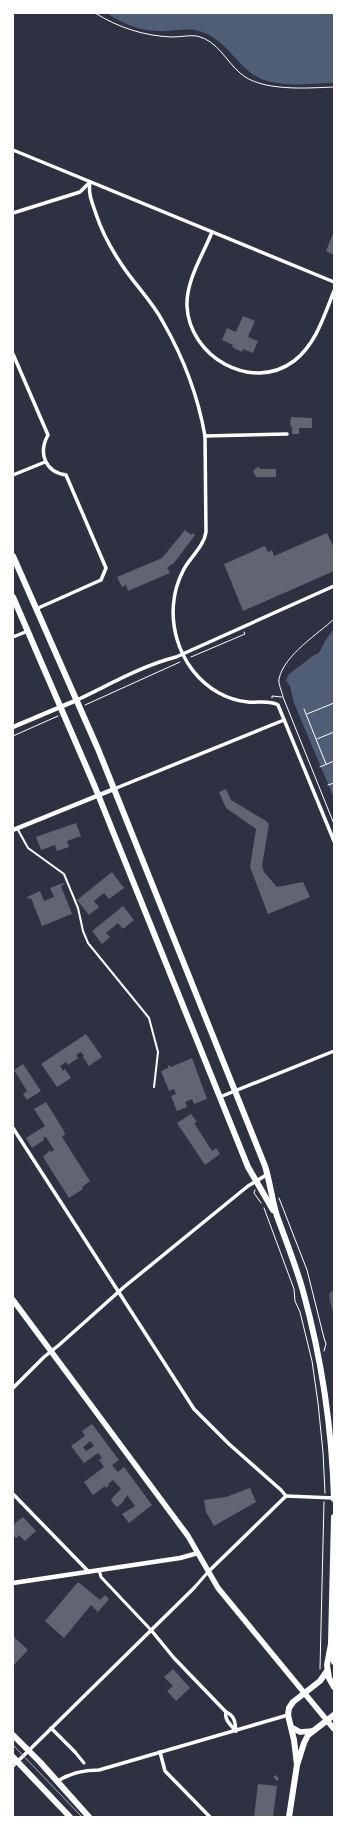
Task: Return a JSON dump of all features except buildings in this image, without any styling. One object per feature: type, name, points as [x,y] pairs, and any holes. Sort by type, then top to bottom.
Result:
[{"type":"main road","points":[[13,556],[77,700],[114,789],[236,1090],[268,1174],[277,1216],[290,1250],[303,1292],[320,1365],[331,1435],[334,1498]]},
{"type":"main road","points":[[13,597],[98,795],[248,1167],[277,1216]]},
{"type":"main road","points":[[13,1300],[186,1533],[218,1588],[334,1729]]},
{"type":"main road","points":[[334,1517],[331,1644],[334,1662]]},
{"type":"main road","points":[[331,1644],[327,1658],[327,1671],[334,1687]]},
{"type":"main road","points":[[297,1765],[288,1716],[289,1708],[293,1702],[320,1681],[327,1671]]},
{"type":"main road","points":[[289,1817],[297,1765],[306,1740],[313,1731],[334,1715]]},
{"type":"main road","points":[[291,1726],[300,1732],[306,1733],[313,1731]]},
{"type":"main road","points":[[13,1735],[58,1781],[89,1817]]},
{"type":"main road","points":[[14,1761],[70,1817]]},
{"type":"street","points":[[13,150],[334,282]]},
{"type":"street","points":[[13,213],[80,192],[90,182]]},
{"type":"street","points":[[90,182],[88,192],[110,247],[122,265],[153,304],[185,366],[199,407],[205,436],[205,538],[182,572],[176,588],[174,600],[174,627],[183,654],[195,673],[214,690],[238,700],[278,705],[334,841]]},
{"type":"street","points":[[212,232],[188,291],[188,319],[192,331],[209,354],[234,370],[265,372],[286,366],[294,361],[304,352],[316,335],[334,291]]},
{"type":"street","points":[[13,356],[48,435],[43,446],[45,462],[54,472],[66,475],[106,568],[101,580],[36,609]]},
{"type":"street","points":[[205,436],[287,434]]},
{"type":"street","points":[[13,475],[45,462]]},
{"type":"street","points":[[13,727],[93,694],[105,685],[183,654],[334,586]]},
{"type":"street","points":[[13,637],[28,631]]},
{"type":"street","points":[[15,829],[284,720]]},
{"type":"street","points":[[220,1097],[334,1051]]},
{"type":"street","points":[[13,1128],[194,1409],[229,1444],[286,1496]]},
{"type":"street","points":[[13,1388],[42,1359],[119,1291],[256,1181],[268,1174]]},
{"type":"street","points":[[13,1494],[88,1571]]},
{"type":"street","points":[[14,1761],[28,1750],[152,1630],[208,1572],[286,1496],[334,1498]]},
{"type":"street","points":[[13,1583],[98,1569],[180,1558],[198,1553]]},
{"type":"street","points":[[98,1569],[101,1577],[152,1630],[174,1658],[226,1712],[231,1714],[235,1721],[236,1731]]},
{"type":"street","points":[[226,1712],[225,1716],[228,1722],[236,1731]]},
{"type":"street","points":[[58,1781],[68,1776],[90,1770],[99,1770],[288,1716]]},
{"type":"street","points":[[51,1728],[84,1762]]},
{"type":"street","points":[[160,1752],[165,1771],[210,1817]]},
{"type":"lane","points":[[15,829],[31,851],[64,874],[78,908],[83,931],[88,943],[149,1018],[158,1052],[154,1087]]},
{"type":"path","points":[[95,13],[107,21],[143,34],[174,37],[197,36],[207,40],[216,46],[240,73],[252,81],[287,88],[334,88]]},
{"type":"path","points":[[334,619],[294,654],[279,681],[283,697],[334,824]]},
{"type":"path","points":[[190,657],[245,634]]},
{"type":"path","points":[[85,704],[182,661]]},
{"type":"path","points":[[272,696],[283,697]]},
{"type":"path","points":[[306,714],[334,703]]},
{"type":"path","points":[[304,708],[326,764]]},
{"type":"path","points":[[13,736],[58,716]]},
{"type":"path","points":[[316,739],[334,732]]},
{"type":"path","points":[[320,767],[334,761]]},
{"type":"path","points":[[328,785],[334,783]]},
{"type":"path","points":[[254,1193],[263,1206],[282,1253],[294,1289],[295,1301],[312,1361],[318,1403],[325,1491]]},
{"type":"path","points":[[277,1193],[307,1270],[326,1344]]},
{"type":"path","points":[[320,1665],[324,1503]]},
{"type":"water","points":[[106,13],[334,13],[334,83],[280,84],[270,82],[251,73],[221,43],[207,34],[189,29],[150,31],[124,23]]},
{"type":"water","points":[[334,629],[334,798],[294,703],[290,686],[286,681],[288,675],[314,655],[319,653],[326,639]]},
{"type":"water","points":[[334,1289],[334,1314],[329,1294]]},
{"type":"tram line","points":[[13,1745],[82,1817]]}]
